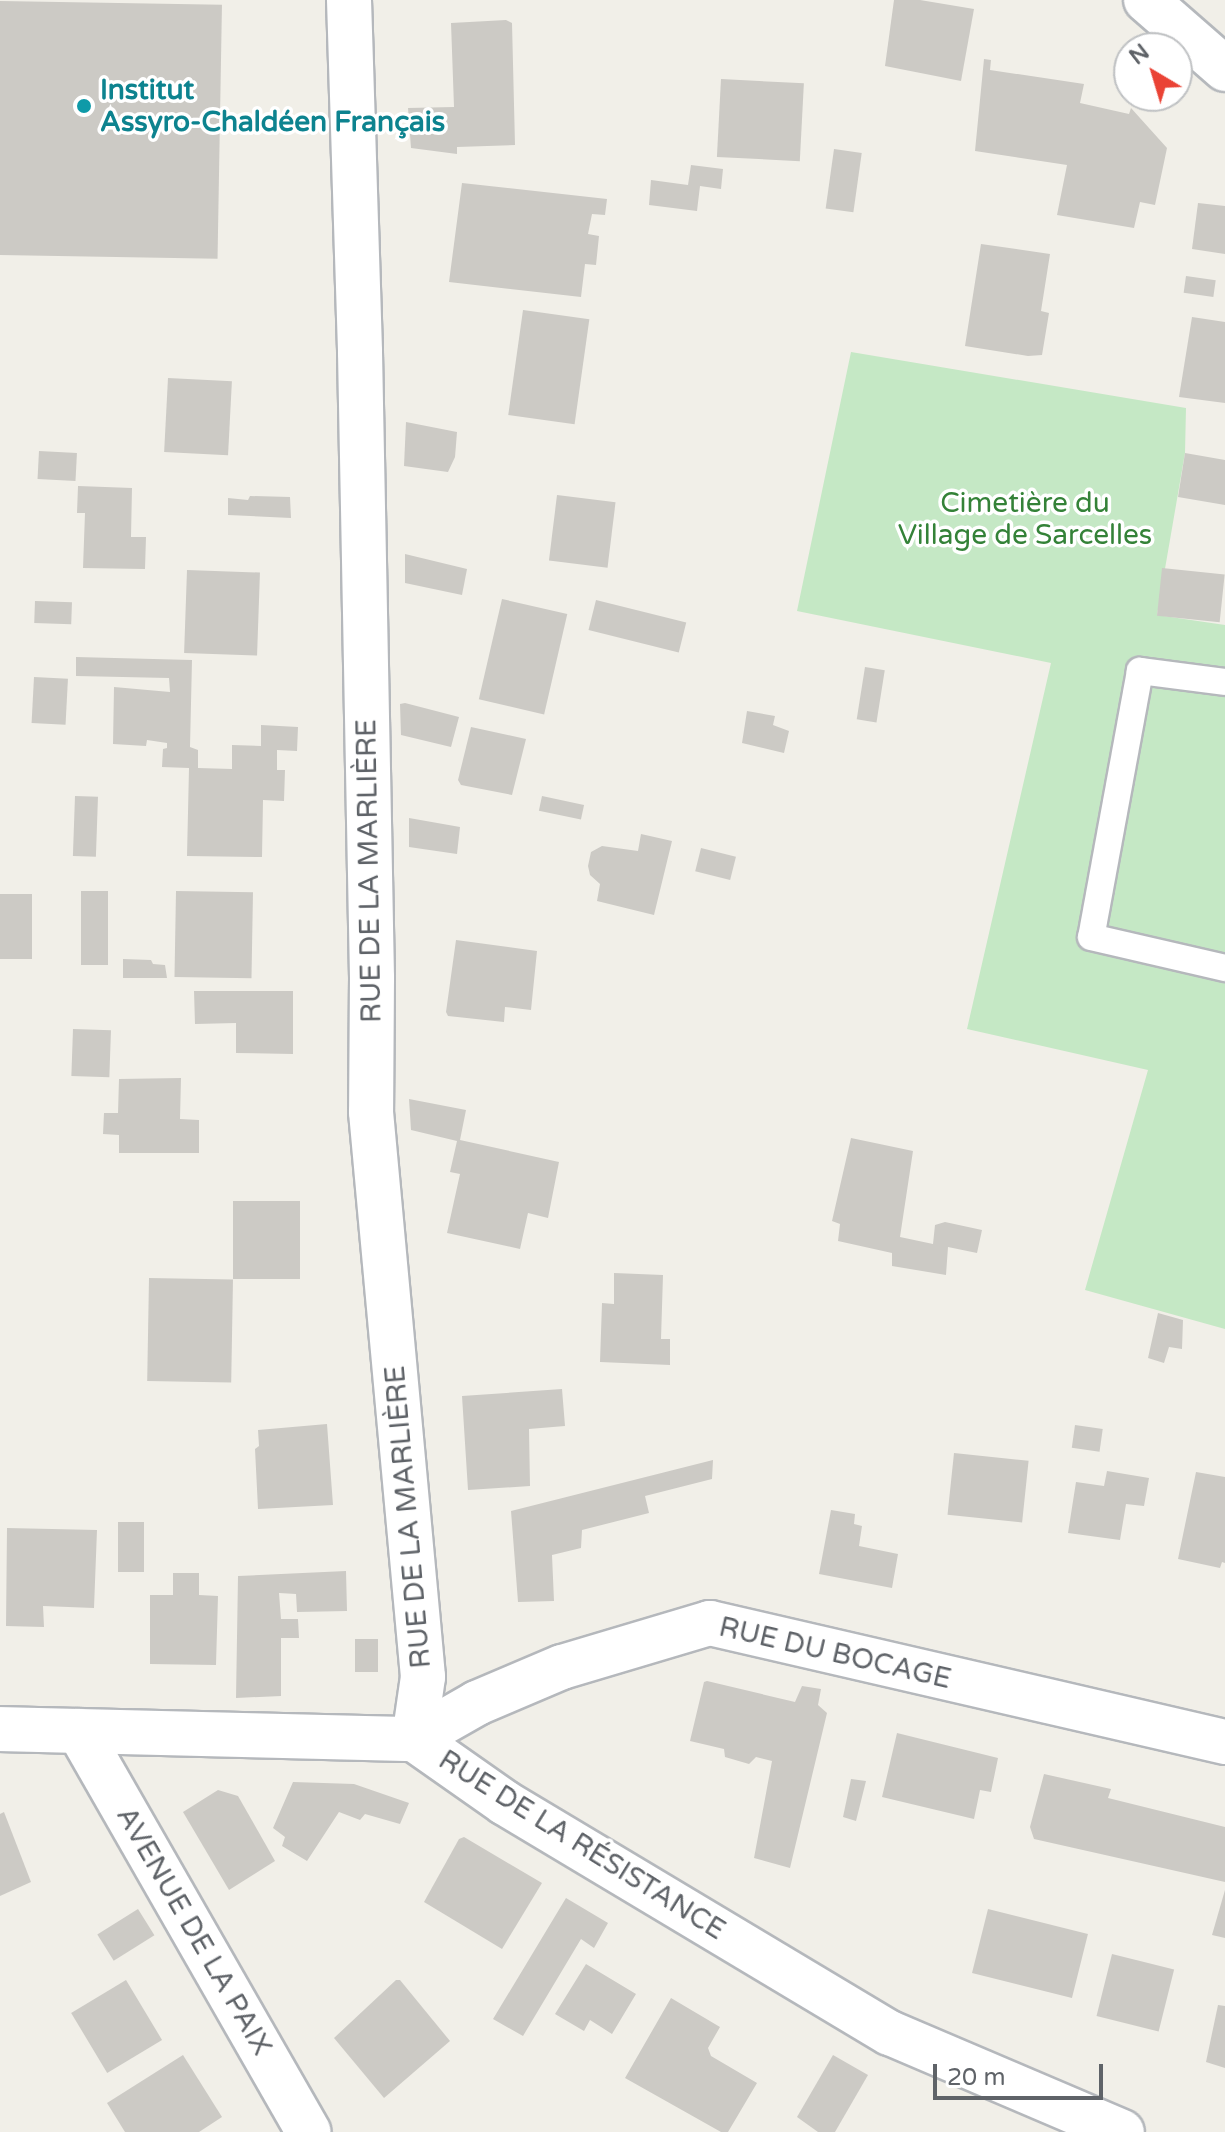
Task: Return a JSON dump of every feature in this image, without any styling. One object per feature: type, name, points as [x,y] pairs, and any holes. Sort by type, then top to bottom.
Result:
[{"type":"street","name":"RUE DE LA MARLIÈRE","points":[[349,0],[361,367],[372,963],[371,1112],[423,1677],[414,1739]]},
{"type":"street","points":[[1146,0],[1225,69]]},
{"type":"street","name":"RUE DU BOCAGE","points":[[414,1739],[477,1703],[562,1667],[710,1623],[1225,1742]]},
{"type":"street","name":"RUE DE LA RÉSISTANCE","points":[[0,1729],[414,1739],[505,1803],[890,2033],[1122,2132]]},
{"type":"street","name":"AVENUE DE LA PAIX","points":[[79,1731],[309,2132]]},
{"type":"lane","points":[[1225,682],[1140,671],[1091,937],[1225,968]]},
{"type":"green space","name":"Cimetière du Village de Sarcelles","points":[[851,352],[1186,408],[1185,453],[1157,615],[1225,625],[1225,1329],[1085,1290],[1148,1070],[967,1029],[1051,663],[797,611]]},
{"type":"building","points":[[894,0],[920,0],[974,9],[961,81],[885,66]]},
{"type":"building","name":"Institut Assyro-Chaldéen Français","points":[[0,1],[222,5],[218,259],[0,255]]},
{"type":"building","points":[[506,20],[512,23],[515,145],[457,147],[457,154],[411,148],[408,108],[454,107],[451,23]]},
{"type":"building","points":[[984,59],[991,60],[990,70],[1084,84],[1080,103],[1113,112],[1135,112],[1167,148],[1155,205],[1140,202],[1134,228],[1057,215],[1067,165],[975,151]]},
{"type":"building","points":[[721,79],[804,83],[800,161],[717,157]]},
{"type":"building","points":[[834,149],[862,153],[853,212],[826,208]]},
{"type":"building","points":[[691,165],[723,169],[721,189],[700,186],[697,211],[649,205],[651,180],[688,185]]},
{"type":"building","points":[[462,183],[607,199],[605,215],[592,214],[588,234],[599,236],[596,265],[585,264],[581,297],[449,282]]},
{"type":"building","points":[[1198,203],[1225,206],[1225,254],[1192,249]]},
{"type":"building","points":[[981,244],[1050,254],[1041,311],[1049,313],[1042,355],[1028,356],[965,346]]},
{"type":"building","points":[[1186,276],[1216,280],[1213,297],[1184,293]]},
{"type":"building","points":[[523,310],[589,319],[575,424],[508,415]]},
{"type":"building","points":[[1192,317],[1225,322],[1225,403],[1179,397]]},
{"type":"building","points":[[168,378],[232,381],[228,455],[164,452]]},
{"type":"building","points":[[406,422],[457,432],[455,457],[448,472],[404,466]]},
{"type":"building","points":[[39,451],[77,453],[75,481],[38,479]]},
{"type":"building","points":[[1185,453],[1225,460],[1225,505],[1178,497]]},
{"type":"building","points":[[78,486],[132,488],[131,537],[146,537],[145,569],[83,568],[85,513],[77,513]]},
{"type":"building","points":[[557,495],[616,502],[608,568],[549,561]]},
{"type":"building","points":[[250,496],[290,497],[291,518],[228,515],[228,498],[248,500]]},
{"type":"building","points":[[405,554],[467,569],[462,595],[405,583]]},
{"type":"building","points":[[1162,568],[1225,575],[1220,622],[1157,616]]},
{"type":"building","points":[[187,570],[260,573],[257,655],[184,653]]},
{"type":"building","points":[[502,599],[567,614],[544,714],[479,699]]},
{"type":"building","points":[[596,600],[686,622],[679,653],[589,630]]},
{"type":"building","points":[[35,601],[72,602],[71,624],[34,623]]},
{"type":"building","points":[[76,657],[192,660],[190,747],[198,750],[198,768],[232,769],[232,745],[261,746],[261,725],[298,727],[297,751],[277,750],[277,770],[285,770],[284,801],[263,800],[262,857],[187,856],[189,768],[162,767],[163,749],[167,748],[167,743],[147,740],[146,746],[113,744],[114,687],[170,692],[169,678],[76,676]]},
{"type":"building","points":[[865,667],[885,670],[876,722],[857,719]]},
{"type":"building","points":[[34,677],[68,679],[66,725],[32,723]]},
{"type":"building","points":[[400,704],[459,717],[451,747],[401,735]]},
{"type":"building","points":[[747,711],[775,716],[773,725],[789,731],[784,753],[742,743]]},
{"type":"building","points":[[471,727],[526,739],[512,795],[461,785],[458,780]]},
{"type":"building","points":[[75,796],[98,797],[96,857],[73,856]]},
{"type":"building","points":[[542,796],[584,805],[581,820],[539,811]]},
{"type":"building","points":[[409,818],[460,827],[457,854],[409,847]]},
{"type":"building","points":[[641,834],[672,841],[654,915],[597,901],[600,884],[590,875],[588,866],[591,852],[602,846],[638,851]]},
{"type":"building","points":[[701,848],[736,857],[730,880],[695,871]]},
{"type":"building","points":[[81,891],[108,891],[108,965],[81,965]]},
{"type":"building","points":[[176,891],[253,892],[251,978],[174,977]]},
{"type":"building","points":[[0,894],[32,894],[32,959],[0,959]]},
{"type":"building","points":[[456,940],[537,951],[531,1010],[505,1007],[504,1022],[448,1016],[446,1012]]},
{"type":"building","points":[[123,959],[151,960],[153,964],[165,965],[167,978],[123,978]]},
{"type":"building","points":[[194,991],[293,991],[293,1054],[236,1053],[236,1023],[195,1024]]},
{"type":"building","points":[[73,1029],[111,1030],[109,1077],[71,1076]]},
{"type":"building","points":[[181,1078],[180,1119],[199,1120],[199,1153],[119,1153],[119,1135],[103,1134],[104,1113],[118,1113],[119,1079]]},
{"type":"building","points":[[409,1099],[466,1110],[460,1140],[559,1162],[548,1218],[528,1213],[520,1249],[447,1233],[460,1174],[450,1172],[457,1141],[411,1130]]},
{"type":"building","points":[[851,1138],[913,1151],[900,1237],[933,1244],[935,1225],[945,1222],[982,1230],[977,1253],[948,1247],[946,1275],[892,1266],[892,1253],[838,1241],[840,1224],[832,1221]]},
{"type":"building","points":[[233,1201],[300,1201],[300,1279],[233,1279]]},
{"type":"building","points":[[614,1273],[663,1275],[661,1339],[670,1339],[670,1365],[600,1362],[602,1303],[614,1304]]},
{"type":"building","points":[[149,1278],[233,1279],[231,1382],[147,1381]]},
{"type":"building","points":[[1158,1313],[1183,1320],[1182,1349],[1169,1347],[1164,1363],[1148,1358]]},
{"type":"building","points":[[562,1389],[565,1426],[529,1429],[530,1486],[468,1490],[462,1396]]},
{"type":"building","points":[[327,1424],[333,1505],[258,1509],[255,1449],[259,1446],[258,1430]]},
{"type":"building","points":[[1075,1425],[1103,1429],[1100,1452],[1072,1448]]},
{"type":"building","points":[[954,1453],[1029,1461],[1022,1522],[948,1515]]},
{"type":"building","points":[[713,1460],[712,1479],[645,1496],[649,1513],[582,1530],[581,1548],[552,1555],[554,1601],[518,1602],[511,1511]]},
{"type":"building","points":[[1107,1471],[1149,1478],[1144,1506],[1126,1504],[1120,1540],[1068,1533],[1076,1482],[1104,1486]]},
{"type":"building","points":[[1196,1472],[1225,1477],[1225,1563],[1222,1562],[1220,1568],[1178,1559]]},
{"type":"building","points":[[831,1510],[855,1514],[854,1524],[862,1526],[859,1546],[898,1554],[892,1588],[819,1574]]},
{"type":"building","points":[[118,1522],[144,1522],[144,1572],[118,1572]]},
{"type":"building","points":[[7,1528],[97,1530],[94,1608],[43,1606],[44,1627],[6,1626]]},
{"type":"building","points":[[346,1571],[347,1611],[297,1612],[296,1594],[279,1593],[281,1619],[298,1619],[299,1638],[281,1638],[281,1696],[236,1698],[238,1576]]},
{"type":"building","points":[[173,1573],[199,1573],[199,1595],[218,1596],[216,1665],[150,1664],[150,1595],[173,1595]]},
{"type":"building","points":[[355,1639],[378,1639],[378,1672],[355,1672]]},
{"type":"building","points":[[704,1682],[795,1702],[802,1686],[821,1689],[818,1705],[827,1713],[790,1868],[754,1858],[772,1761],[756,1757],[749,1764],[725,1757],[724,1749],[690,1741]]},
{"type":"building","points":[[897,1733],[998,1758],[991,1792],[980,1790],[974,1819],[882,1797]]},
{"type":"building","points":[[1044,1774],[1111,1789],[1108,1798],[1225,1827],[1225,1882],[1034,1839],[1030,1827]]},
{"type":"building","points":[[851,1779],[866,1781],[856,1821],[843,1817]]},
{"type":"building","points":[[293,1782],[354,1784],[409,1803],[400,1824],[365,1814],[360,1820],[339,1812],[307,1861],[282,1846],[285,1837],[273,1828]]},
{"type":"building","points":[[218,1790],[238,1796],[275,1861],[229,1890],[183,1812]]},
{"type":"building","points":[[4,1812],[31,1882],[0,1896],[0,1814]]},
{"type":"building","points":[[464,1837],[542,1883],[502,1949],[424,1902],[459,1839]]},
{"type":"building","points":[[1225,1890],[1225,1938],[1212,1935]]},
{"type":"building","points":[[566,1898],[608,1923],[594,1948],[581,1939],[523,2036],[493,2019]]},
{"type":"building","points":[[138,1909],[154,1935],[114,1961],[97,1934]]},
{"type":"building","points":[[988,1909],[1088,1934],[1072,1998],[972,1973]]},
{"type":"building","points":[[1112,1954],[1174,1969],[1159,2032],[1097,2016]]},
{"type":"building","points":[[586,1964],[636,1994],[612,2034],[590,2020],[584,2031],[555,2014]]},
{"type":"building","points":[[126,1980],[162,2040],[107,2073],[71,2013]]},
{"type":"building","points":[[396,1980],[400,1980],[450,2041],[384,2098],[334,2038]]},
{"type":"building","points":[[671,1998],[720,2027],[708,2048],[711,2056],[757,2083],[728,2132],[721,2132],[625,2078]]},
{"type":"building","points":[[1218,2005],[1225,2006],[1225,2068],[1206,2062]]},
{"type":"building","points":[[183,2055],[222,2117],[199,2132],[125,2132],[107,2103]]},
{"type":"building","points":[[833,2055],[868,2075],[835,2132],[818,2132],[797,2117]]},
{"type":"place","name":"Institut Assyro-Chaldéen Français","points":[[84,106]]}]
